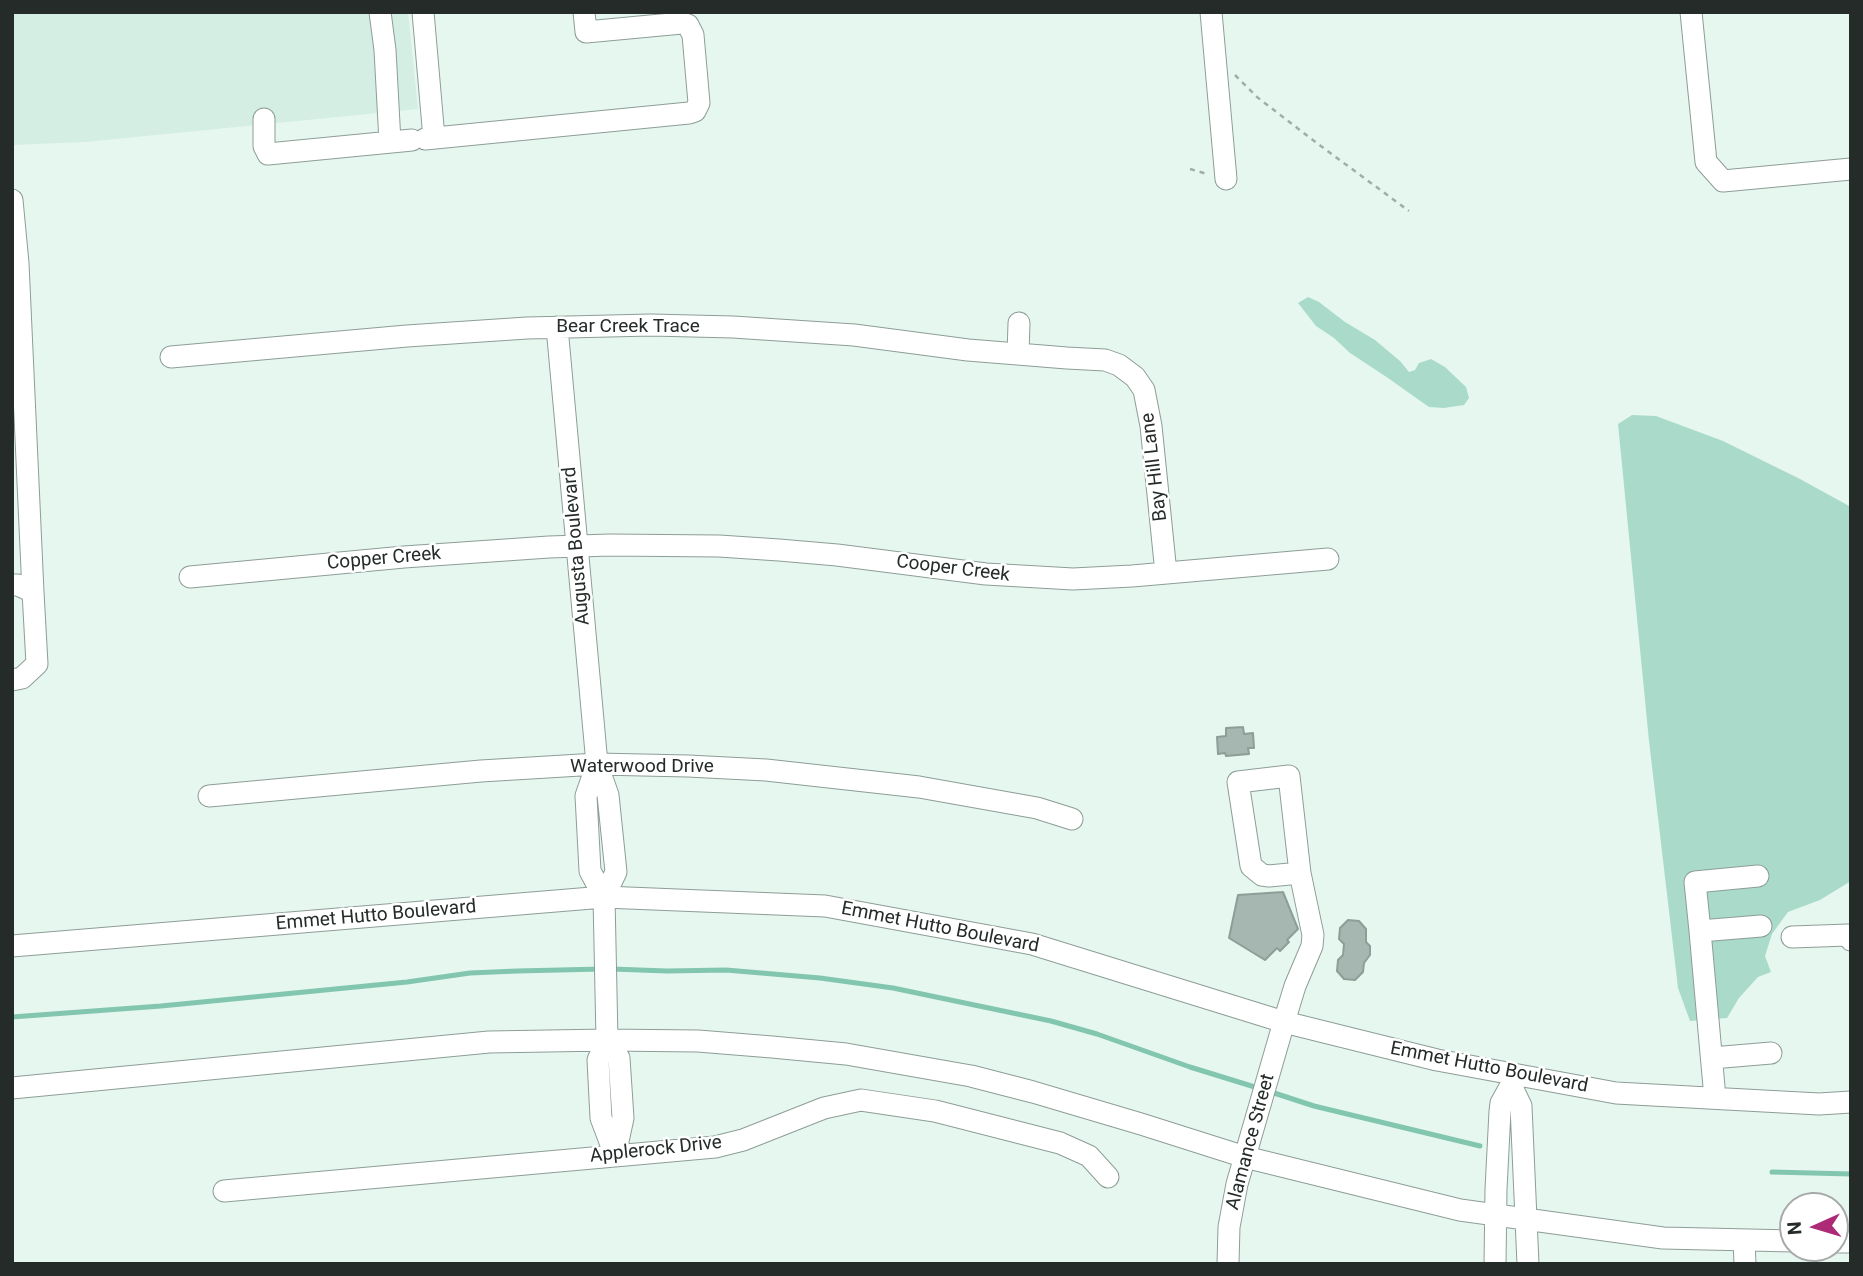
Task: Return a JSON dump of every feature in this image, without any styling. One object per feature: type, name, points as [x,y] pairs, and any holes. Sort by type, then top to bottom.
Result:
[{"type":"street","points":[[380,12],[377,81],[390,142]]},
{"type":"street","points":[[423,12],[424,139]]},
{"type":"street","points":[[264,118],[264,146],[268,153],[695,111],[699,103],[693,35],[688,25],[682,23],[586,32],[584,12]]},
{"type":"street","points":[[1211,12],[1226,179]]},
{"type":"street","points":[[1691,12],[1706,162],[1724,181],[1851,169]]},
{"type":"street","points":[[12,200],[18,263],[37,664],[22,678],[12,680]]},
{"type":"street","points":[[1018,354],[1019,323]]},
{"type":"street","name":"Bear Creek Trace","points":[[171,357],[407,336],[557,327],[652,325],[854,335],[968,350],[1084,359]]},
{"type":"street","name":"Augusta Boulevard","points":[[557,327],[597,764],[608,795],[616,872],[604,897],[607,1040],[598,1060],[601,1118],[615,1156]]},
{"type":"street","name":"Bay Hill Lane","points":[[1084,359],[1105,360],[1119,365],[1135,377],[1144,390],[1151,426],[1166,573]]},
{"type":"street","name":"Cooper Creek","points":[[578,546],[730,547],[837,555],[1014,577],[1073,579],[1328,559]]},
{"type":"street","name":"Copper Creek","points":[[190,577],[404,557],[578,546]]},
{"type":"street","points":[[12,585],[33,592]]},
{"type":"street","name":"Waterwood Drive","points":[[209,796],[481,771],[597,764],[740,768],[849,778],[1037,808],[1072,819]]},
{"type":"street","name":"Alamance Street","points":[[1228,1264],[1228,1227],[1237,1184],[1284,1022],[1295,986],[1312,946],[1313,935],[1300,873],[1289,776],[1238,782],[1251,866],[1262,875],[1300,873]]},
{"type":"street","points":[[1716,1098],[1695,882],[1758,876]]},
{"type":"street","name":"Emmet Hutto Boulevard","points":[[12,946],[604,897],[825,906],[1032,944],[1284,1022],[1512,1080],[1616,1093],[1819,1104],[1851,1102]]},
{"type":"street","points":[[1700,931],[1761,926]]},
{"type":"street","points":[[1792,937],[1848,935],[1851,940]]},
{"type":"street","points":[[12,1088],[489,1042],[698,1041],[772,1047],[846,1054],[947,1072],[1033,1092],[1245,1157],[1460,1210],[1663,1238],[1779,1241]]},
{"type":"street","points":[[1712,1059],[1771,1053]]},
{"type":"street","points":[[1495,1264],[1501,1103],[1512,1080]]},
{"type":"street","points":[[1512,1080],[1521,1106],[1528,1264]]},
{"type":"street","name":"Applerock Drive","points":[[224,1191],[715,1147],[743,1140],[824,1108],[861,1100],[936,1111],[1060,1143],[1089,1156],[1108,1177]]},
{"type":"street","points":[[1744,1240],[1745,1264]]},
{"type":"path","points":[[1216,56],[1268,105],[1409,211]]},
{"type":"shaded area","points":[[12,12],[408,12],[418,109],[85,142],[12,145]]},
{"type":"green space","points":[[1308,297],[1375,340],[1409,372],[1415,370],[1419,363],[1431,359],[1445,367],[1466,387],[1469,398],[1464,405],[1429,407],[1350,353],[1316,326],[1298,303]]},
{"type":"green space","points":[[1632,415],[1656,416],[1723,441],[1851,507],[1851,881],[1820,900],[1788,912],[1772,934],[1765,956],[1771,972],[1758,977],[1739,998],[1727,1018],[1690,1021],[1678,988],[1649,741],[1618,424]]},
{"type":"building","points":[[1243,727],[1244,734],[1253,733],[1254,748],[1248,748],[1249,754],[1218,754],[1217,737],[1226,736],[1226,728]]},
{"type":"building","points":[[1283,892],[1298,929],[1280,951],[1277,948],[1265,960],[1229,938],[1238,895]]},
{"type":"building","points":[[1348,920],[1359,921],[1366,929],[1366,942],[1370,946],[1370,955],[1364,963],[1363,972],[1355,980],[1344,979],[1337,971],[1344,944],[1339,939],[1340,928]]},
{"type":"waterway","points":[[12,1017],[161,1006],[407,982],[470,973],[602,969]]},
{"type":"waterway","points":[[612,969],[726,970],[820,978],[893,988],[1051,1021],[1258,1088]]},
{"type":"waterway","points":[[1268,1091],[1314,1106],[1480,1146]]},
{"type":"waterway","points":[[1772,1172],[1851,1174]]}]
